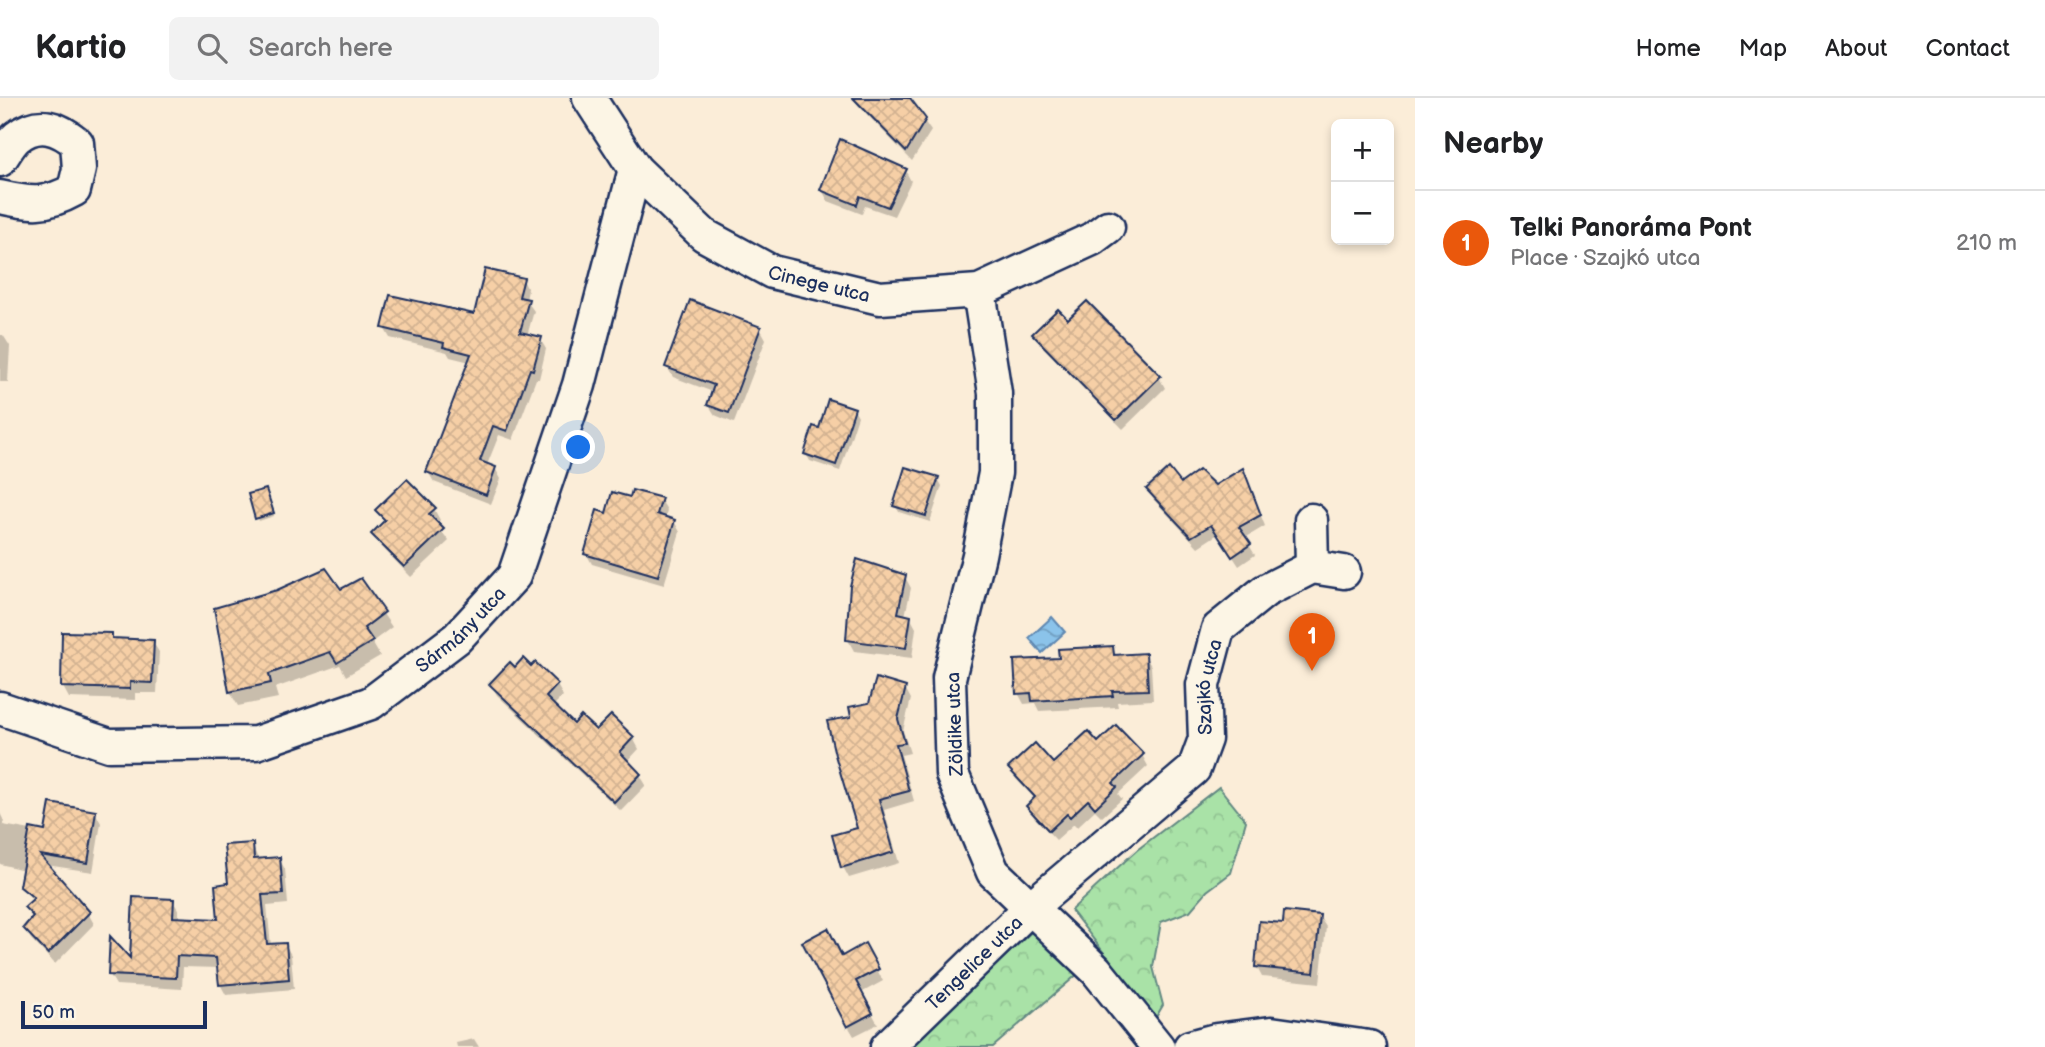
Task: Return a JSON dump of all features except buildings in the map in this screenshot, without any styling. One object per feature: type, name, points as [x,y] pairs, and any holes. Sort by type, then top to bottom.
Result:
[{"type":"street","name":"Cinege utca","points":[[589,98],[635,169],[704,235],[772,272],[880,298],[979,291],[1092,239],[1108,227]]},
{"type":"street","points":[[0,160],[16,138],[40,126],[62,131],[77,144],[79,169],[74,190],[54,201],[27,203],[0,197]]},
{"type":"street","name":"Sármány utca","points":[[0,708],[109,745],[256,743],[371,703],[457,638],[514,576],[579,385],[635,169]]},
{"type":"street","name":"Zöldike utca","points":[[979,291],[995,393],[995,473],[979,555],[949,678],[952,774],[993,872],[1096,970],[1158,1047]]},
{"type":"street","points":[[1311,520],[1312,568],[1344,572]]},
{"type":"street","name":"Szajkó utca","points":[[1031,907],[1194,769],[1205,739],[1203,685],[1218,629],[1265,591],[1312,568]]},
{"type":"street","name":"Tengelice utca","points":[[887,1047],[1031,907]]},
{"type":"street","points":[[1190,1047],[1216,1040],[1271,1034],[1369,1047]]},
{"type":"green space","points":[[1219,787],[1246,821],[1231,873],[1207,891],[1190,911],[1161,922],[1153,967],[1163,1005],[1155,1019],[1071,910],[1137,850]]},
{"type":"green space","points":[[1041,923],[1080,972],[993,1047],[908,1047]]},
{"type":"water","points":[[1052,617],[1065,632],[1042,653],[1029,638]]},
{"type":"place","name":"Telki Panoráma Pont","points":[[1312,671]]}]
